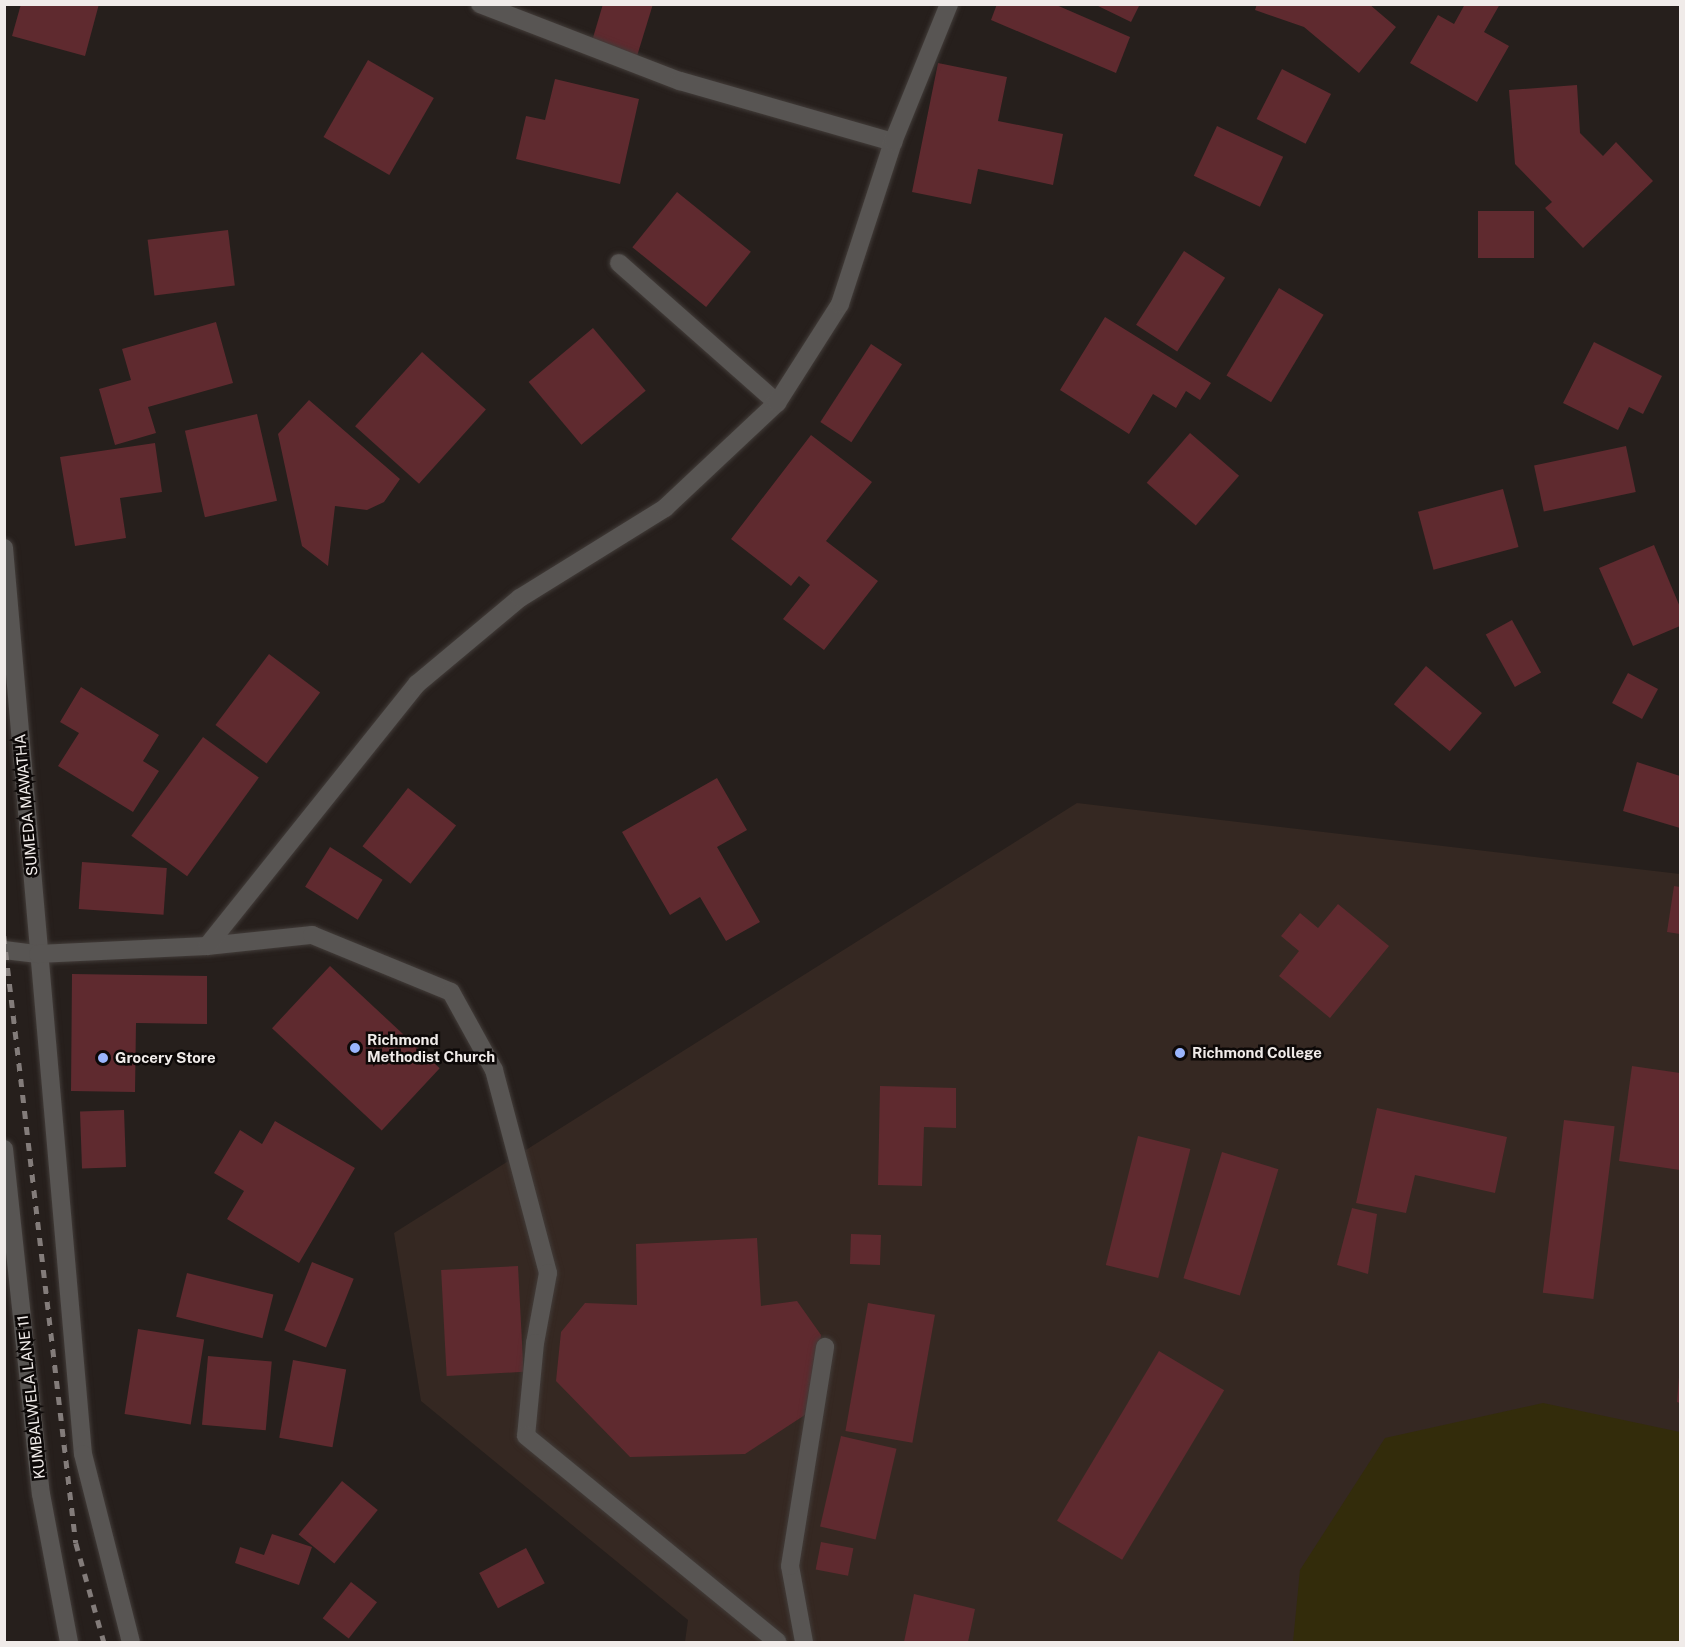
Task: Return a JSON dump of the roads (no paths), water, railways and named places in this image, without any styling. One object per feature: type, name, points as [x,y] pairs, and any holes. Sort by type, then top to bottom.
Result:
[{"type":"street","points":[[480,4],[680,81],[893,142]]},
{"type":"street","points":[[207,946],[417,684],[520,598],[665,508],[777,403],[840,304],[893,142],[949,4]]},
{"type":"street","points":[[619,263],[777,403]]},
{"type":"street","name":"SUMEDA MAWATHA","points":[[4,548],[83,1454],[131,1642]]},
{"type":"street","points":[[4,950],[38,954],[207,946],[312,935],[451,993],[494,1070],[548,1274],[535,1343],[526,1436],[778,1642]]},
{"type":"street","name":"KUMBALWELA LANE 11","points":[[4,1149],[41,1494],[69,1642]]},
{"type":"street","points":[[804,1642],[790,1566],[825,1347]]},
{"type":"railway","points":[[4,936],[76,1543],[104,1642]]},
{"type":"place","name":"Richmond Methodist Church","points":[[355,1048]]},
{"type":"place","name":"Richmond College","points":[[1180,1053]]},
{"type":"place","name":"Grocery Store","points":[[103,1058]]}]
